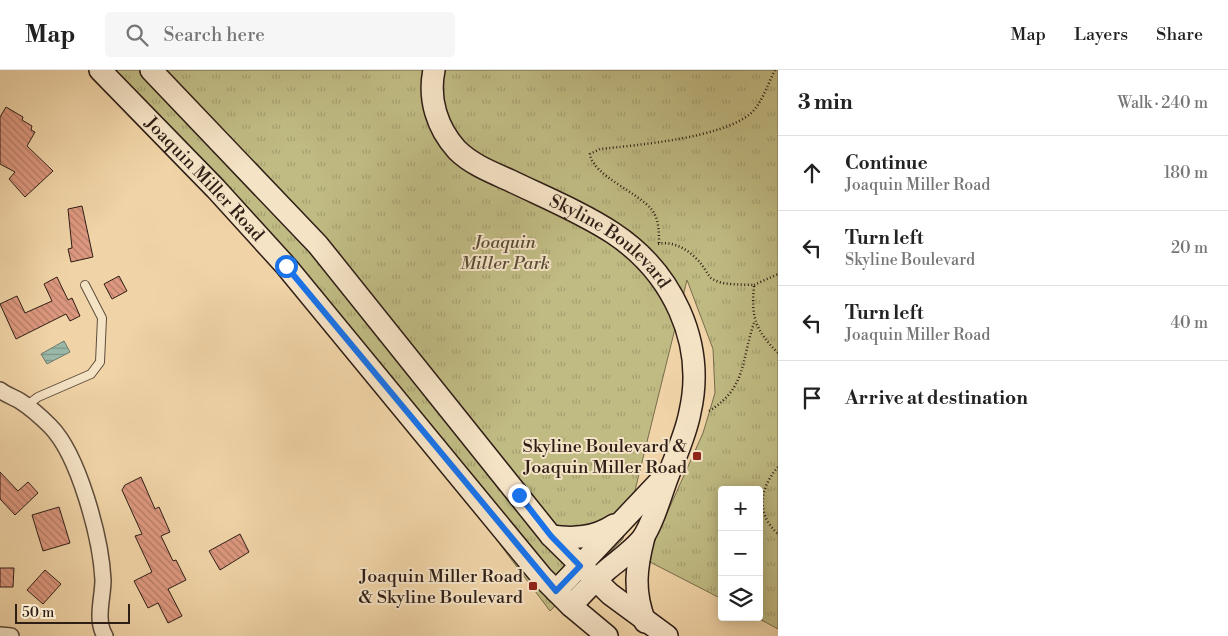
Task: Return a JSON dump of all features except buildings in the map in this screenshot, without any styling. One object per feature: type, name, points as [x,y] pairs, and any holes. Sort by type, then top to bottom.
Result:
[{"type":"main road","name":"Joaquin Miller Road","points":[[100,70],[216,189],[286,266],[556,591]]},
{"type":"main road","name":"Joaquin Miller Road","points":[[151,70],[318,245],[551,536],[588,574]]},
{"type":"main road","name":"Skyline Boulevard","points":[[434,70],[432,94],[438,123],[457,150],[479,166],[598,224],[626,242],[668,288],[685,324],[695,371],[690,412],[644,537],[633,550],[556,591]]},
{"type":"main road","name":"Skyline Boulevard","points":[[571,606],[588,574],[623,519],[670,470]]},
{"type":"main road","points":[[551,536],[584,537],[597,534],[623,519]]},
{"type":"main road","points":[[644,537],[635,585],[645,622]]},
{"type":"main road","points":[[588,574],[645,622],[667,636]]},
{"type":"main road","points":[[556,591],[607,636]]},
{"type":"street","points":[[0,390],[26,406],[51,428],[65,444],[82,483],[94,529],[103,580],[100,628],[105,636]]},
{"type":"street","points":[[0,635],[11,636]]},
{"type":"lane","points":[[26,406],[38,397],[92,374],[100,362],[102,318],[85,285]]},
{"type":"path","points":[[659,244],[658,226],[652,210],[602,172],[591,161],[590,154],[600,149],[706,132],[734,123],[751,113],[775,70]]},
{"type":"path","points":[[643,259],[659,244],[672,244],[686,250],[700,263],[710,277],[721,283],[754,285],[778,274]]},
{"type":"path","points":[[690,412],[707,413],[725,402],[736,386],[744,369],[754,323],[752,308],[754,285]]},
{"type":"path","points":[[754,323],[778,353]]},
{"type":"path","points":[[778,467],[763,488],[761,503],[764,518],[778,534]]},
{"type":"green space","name":"Joaquin Miller Park","points":[[90,70],[778,70],[778,629],[763,621],[763,486],[718,486],[718,597],[646,560],[703,433],[715,393],[713,349],[687,280],[623,539],[550,611],[400,411],[249,234]]},
{"type":"shaded area","points":[[64,341],[70,352],[47,364],[41,354]]},
{"type":"place","name":"Skyline Boulevard & Joaquin Miller Road","points":[[697,456]]},
{"type":"place","name":"Joaquin Miller Road & Skyline Boulevard","points":[[533,586]]},
{"type":"route","points":[[286,266],[542,577],[556,591],[580,566],[551,536],[519,495]]}]
